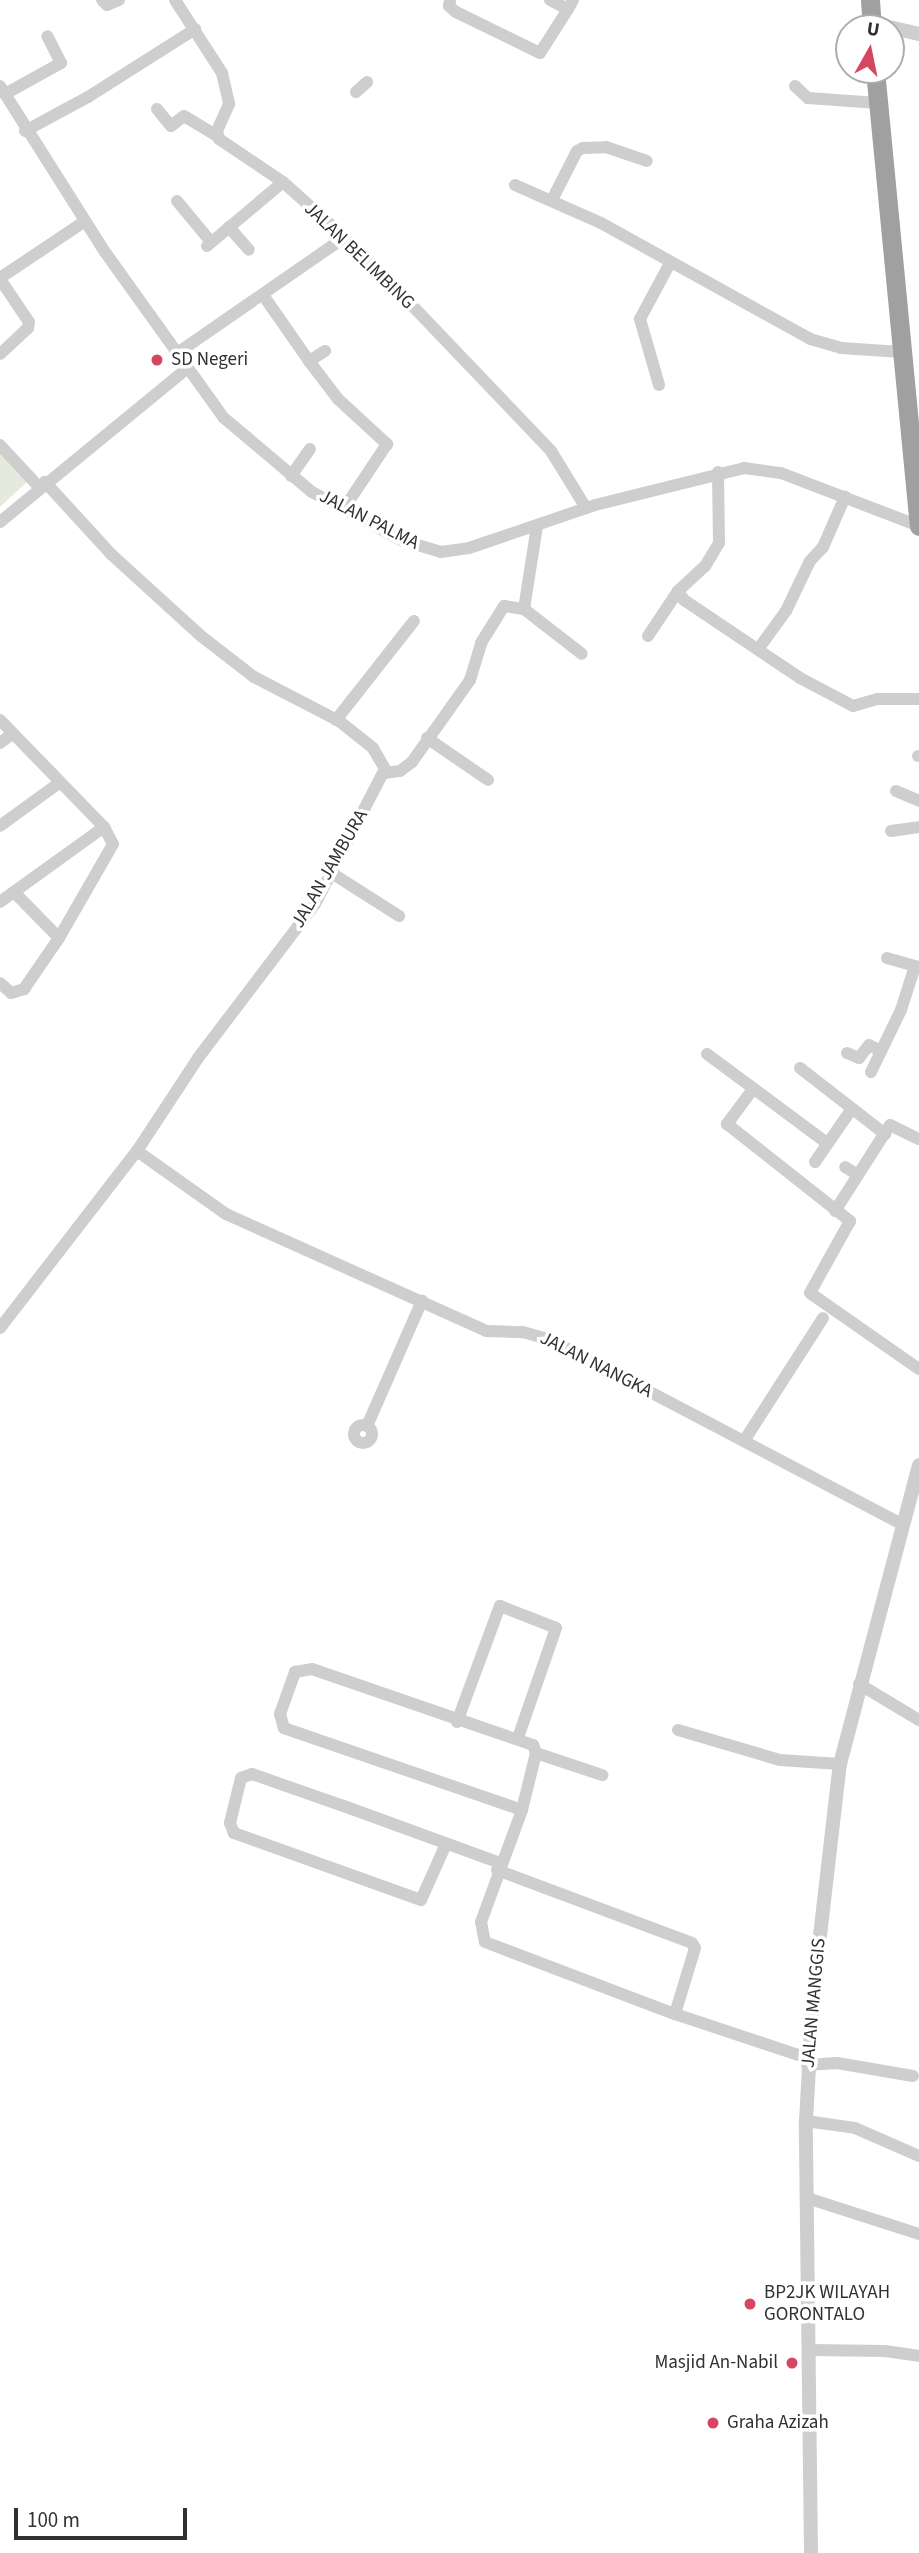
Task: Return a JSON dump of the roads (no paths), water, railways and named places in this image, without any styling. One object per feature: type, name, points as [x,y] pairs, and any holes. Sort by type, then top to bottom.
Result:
[{"type":"highway","points":[[876,84],[918,517]]},
{"type":"street","points":[[102,0],[107,5],[119,0]]},
{"type":"street","points":[[175,0],[216,59],[229,104],[216,135]]},
{"type":"street","points":[[450,0],[449,6],[456,12],[540,53],[570,5],[550,0]]},
{"type":"street","points":[[25,131],[88,97],[195,29]]},
{"type":"street","points":[[2,92],[61,63],[47,36]]},
{"type":"street","points":[[356,92],[367,82]]},
{"type":"street","points":[[795,86],[808,97],[878,103]]},
{"type":"street","name":"JALAN PALMA","points":[[2,92],[25,131],[186,369],[243,438],[291,476],[343,510],[401,540],[441,552],[495,541],[586,508],[718,472],[744,468],[781,473],[845,497],[918,517]]},
{"type":"street","name":"JALAN BELIMBING","points":[[157,109],[171,126],[184,116],[216,135],[283,182],[345,237],[551,450],[586,508]]},
{"type":"street","points":[[552,200],[577,150],[606,147],[647,161]]},
{"type":"street","points":[[177,201],[209,244],[283,182]]},
{"type":"street","points":[[515,185],[552,200],[810,340],[841,348],[901,352]]},
{"type":"street","points":[[0,354],[28,328],[29,322],[0,279],[85,221]]},
{"type":"street","points":[[229,227],[249,250]]},
{"type":"street","points":[[176,354],[345,237]]},
{"type":"street","points":[[659,385],[640,319],[670,263]]},
{"type":"street","points":[[263,295],[338,399],[387,444],[343,510]]},
{"type":"street","points":[[309,361],[325,351]]},
{"type":"street","points":[[0,522],[42,484],[186,369]]},
{"type":"street","points":[[0,445],[111,554],[220,652],[254,677],[336,720],[373,748],[385,773],[408,766],[470,680],[481,643],[500,611],[507,606],[524,610],[582,654]]},
{"type":"street","points":[[291,476],[310,449]]},
{"type":"street","points":[[648,636],[678,591],[705,566],[719,543],[718,472]]},
{"type":"street","points":[[759,648],[786,611],[810,561],[823,547],[845,497]]},
{"type":"street","points":[[524,610],[537,526]]},
{"type":"street","points":[[678,591],[702,613],[759,648],[800,678],[853,706],[878,699],[919,699]]},
{"type":"street","points":[[336,720],[414,621]]},
{"type":"street","points":[[0,720],[104,827],[113,844],[59,938],[24,989],[11,993],[0,983]]},
{"type":"street","points":[[0,743],[12,734]]},
{"type":"street","points":[[426,738],[488,780]]},
{"type":"street","name":"JALAN JAMBURA","points":[[0,1328],[137,1151],[198,1058],[315,904],[385,773]]},
{"type":"street","points":[[0,826],[59,783]]},
{"type":"street","points":[[896,790],[919,801]]},
{"type":"street","points":[[0,902],[104,827]]},
{"type":"street","points":[[891,831],[919,827]]},
{"type":"street","points":[[330,872],[399,916]]},
{"type":"street","points":[[14,892],[59,938]]},
{"type":"street","points":[[871,1072],[901,1010],[917,966],[887,958]]},
{"type":"street","points":[[847,1053],[859,1058],[869,1045],[881,1051]]},
{"type":"street","points":[[707,1054],[827,1143]]},
{"type":"street","points":[[800,1068],[885,1134]]},
{"type":"street","points":[[752,1089],[727,1124],[851,1225],[810,1293],[919,1369]]},
{"type":"street","points":[[815,1162],[851,1110]]},
{"type":"street","points":[[835,1211],[894,1124],[919,1139]]},
{"type":"street","name":"JALAN NANGKA","points":[[137,1151],[226,1214],[486,1331],[523,1332],[551,1340],[901,1524]]},
{"type":"street","points":[[845,1167],[858,1175]]},
{"type":"street","points":[[367,1426],[422,1301]]},
{"type":"street","points":[[744,1441],[823,1318]]},
{"type":"street","name":"JALAN MANGGIS","points":[[811,2553],[807,2061],[840,1765],[901,1524],[919,1465]]},
{"type":"street","points":[[457,1722],[500,1606],[556,1628],[518,1738]]},
{"type":"street","points":[[522,1810],[284,1728],[280,1714],[295,1672],[305,1667],[457,1722],[518,1738],[533,1745],[536,1753],[522,1810],[498,1867],[480,1930],[485,1942],[807,2061],[837,2063],[913,2076]]},
{"type":"street","points":[[859,1684],[919,1720]]},
{"type":"street","points":[[678,1730],[780,1760],[840,1765]]},
{"type":"street","points":[[536,1753],[602,1775]]},
{"type":"street","points":[[446,1844],[421,1900],[234,1833],[230,1823],[241,1778],[253,1774],[446,1844],[692,1943],[695,1948],[675,2014]]},
{"type":"street","points":[[806,2121],[855,2128],[919,2156]]},
{"type":"street","points":[[807,2198],[919,2234]]},
{"type":"street","points":[[810,2350],[885,2351],[919,2357]]},
{"type":"place","name":"SD Negeri","points":[[157,360]]},
{"type":"place","name":"BP2JK WILAYAH GORONTALO","points":[[750,2304]]},
{"type":"place","name":"Masjid An-Nabil","points":[[792,2363]]},
{"type":"place","name":"Graha Azizah","points":[[713,2423]]}]
